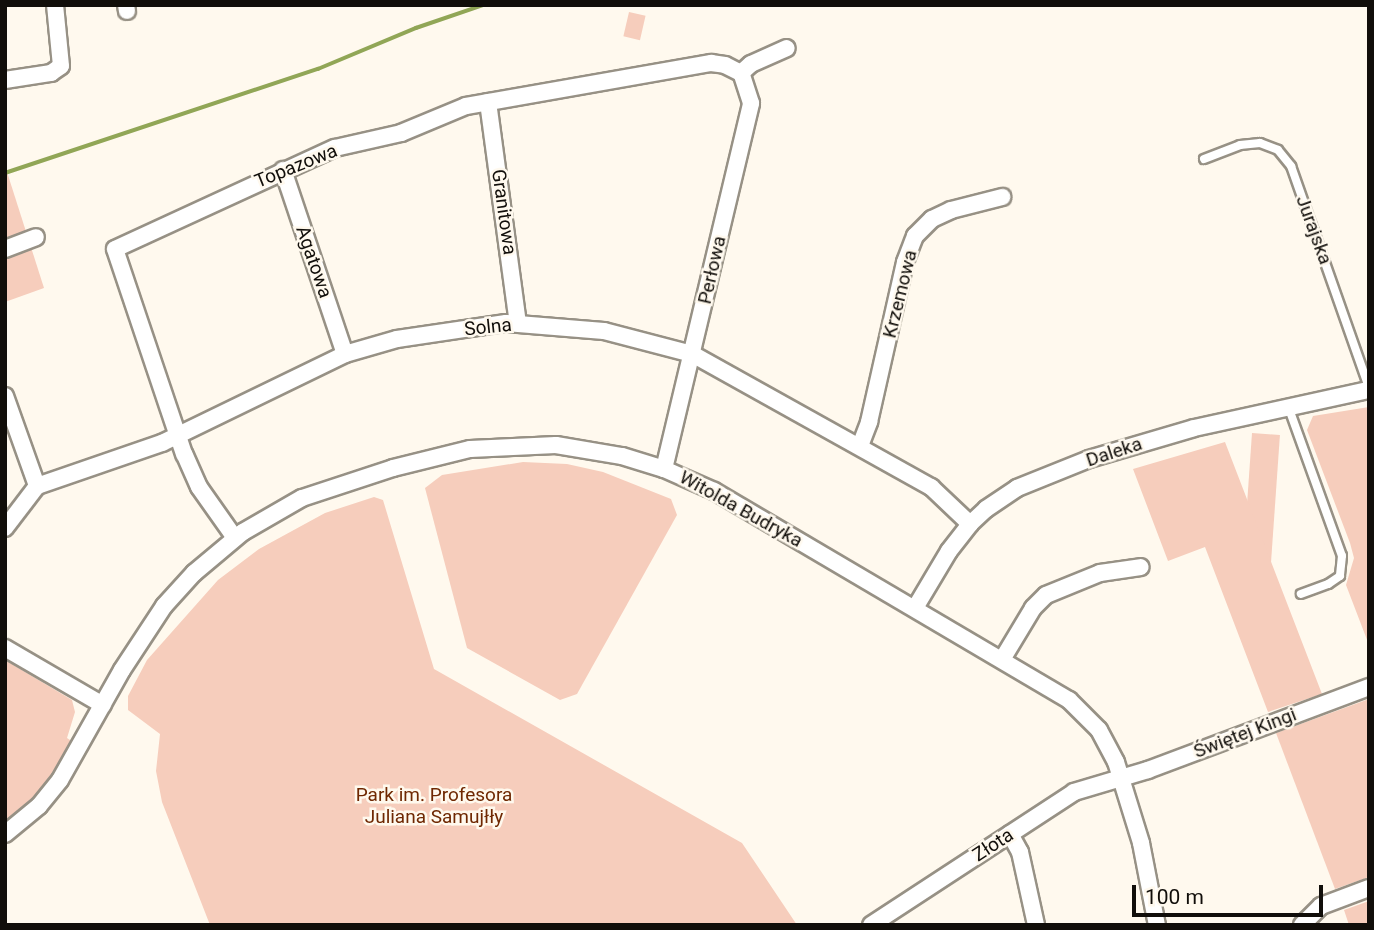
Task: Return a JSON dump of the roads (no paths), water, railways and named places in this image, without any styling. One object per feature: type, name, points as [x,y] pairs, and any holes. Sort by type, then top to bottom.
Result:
[{"type":"street","points":[[9,79],[51,74],[61,66],[55,5]]},
{"type":"street","points":[[741,73],[751,64],[787,48]]},
{"type":"street","name":"Topazowa","points":[[235,538],[200,487],[178,435],[115,248],[335,148],[401,133],[466,106],[711,63],[725,65],[741,73]]},
{"type":"street","name":"Perłowa","points":[[664,468],[751,103],[741,73]]},
{"type":"street","name":"Granitowa","points":[[488,102],[519,323]]},
{"type":"street","name":"Agatowa","points":[[282,170],[345,354]]},
{"type":"street","name":"Krzemowa","points":[[860,446],[869,422],[905,261],[915,236],[932,219],[951,210],[1002,197]]},
{"type":"street","points":[[5,249],[36,237]]},
{"type":"street","name":"Solna","points":[[37,486],[178,435],[345,354],[397,339],[519,323],[604,331],[692,354],[931,487],[970,524]]},
{"type":"street","name":"Daleka","points":[[915,608],[949,551],[970,524],[986,509],[1017,488],[1089,459],[1194,428],[1369,389]]},
{"type":"street","points":[[5,396],[37,486],[5,528]]},
{"type":"street","name":"Witolda Budryka","points":[[5,834],[34,811],[60,780],[164,606],[194,573],[235,538],[274,512],[335,485],[470,449],[519,445],[571,446],[612,453],[664,468],[714,491],[1003,658],[1078,708],[1103,737],[1121,777],[1141,843],[1157,925]]},
{"type":"street","points":[[1003,658],[1033,608],[1046,595],[1100,573],[1141,567]]},
{"type":"street","points":[[5,648],[103,705]]},
{"type":"street","name":"Świętej Kingi","points":[[1121,777],[1148,770],[1369,687]]},
{"type":"street","name":"Złota","points":[[871,925],[1074,792],[1121,777]]},
{"type":"street","points":[[1010,834],[1020,852],[1036,925]]},
{"type":"street","points":[[1302,925],[1321,906],[1369,888]]},
{"type":"lane","name":"Jurajska","points":[[1204,159],[1240,145],[1260,143],[1278,150],[1291,166],[1369,389]]},
{"type":"lane","points":[[1289,406],[1342,556],[1340,576],[1328,584],[1301,594]]},
{"type":"waterway","points":[[5,173],[318,69],[416,28],[483,5]]},
{"type":"waterway","points":[[1215,5],[1294,5]]},
{"type":"park label","name":"Park im. Profesora Juliana Samujłły","points":[[434,806]]}]
